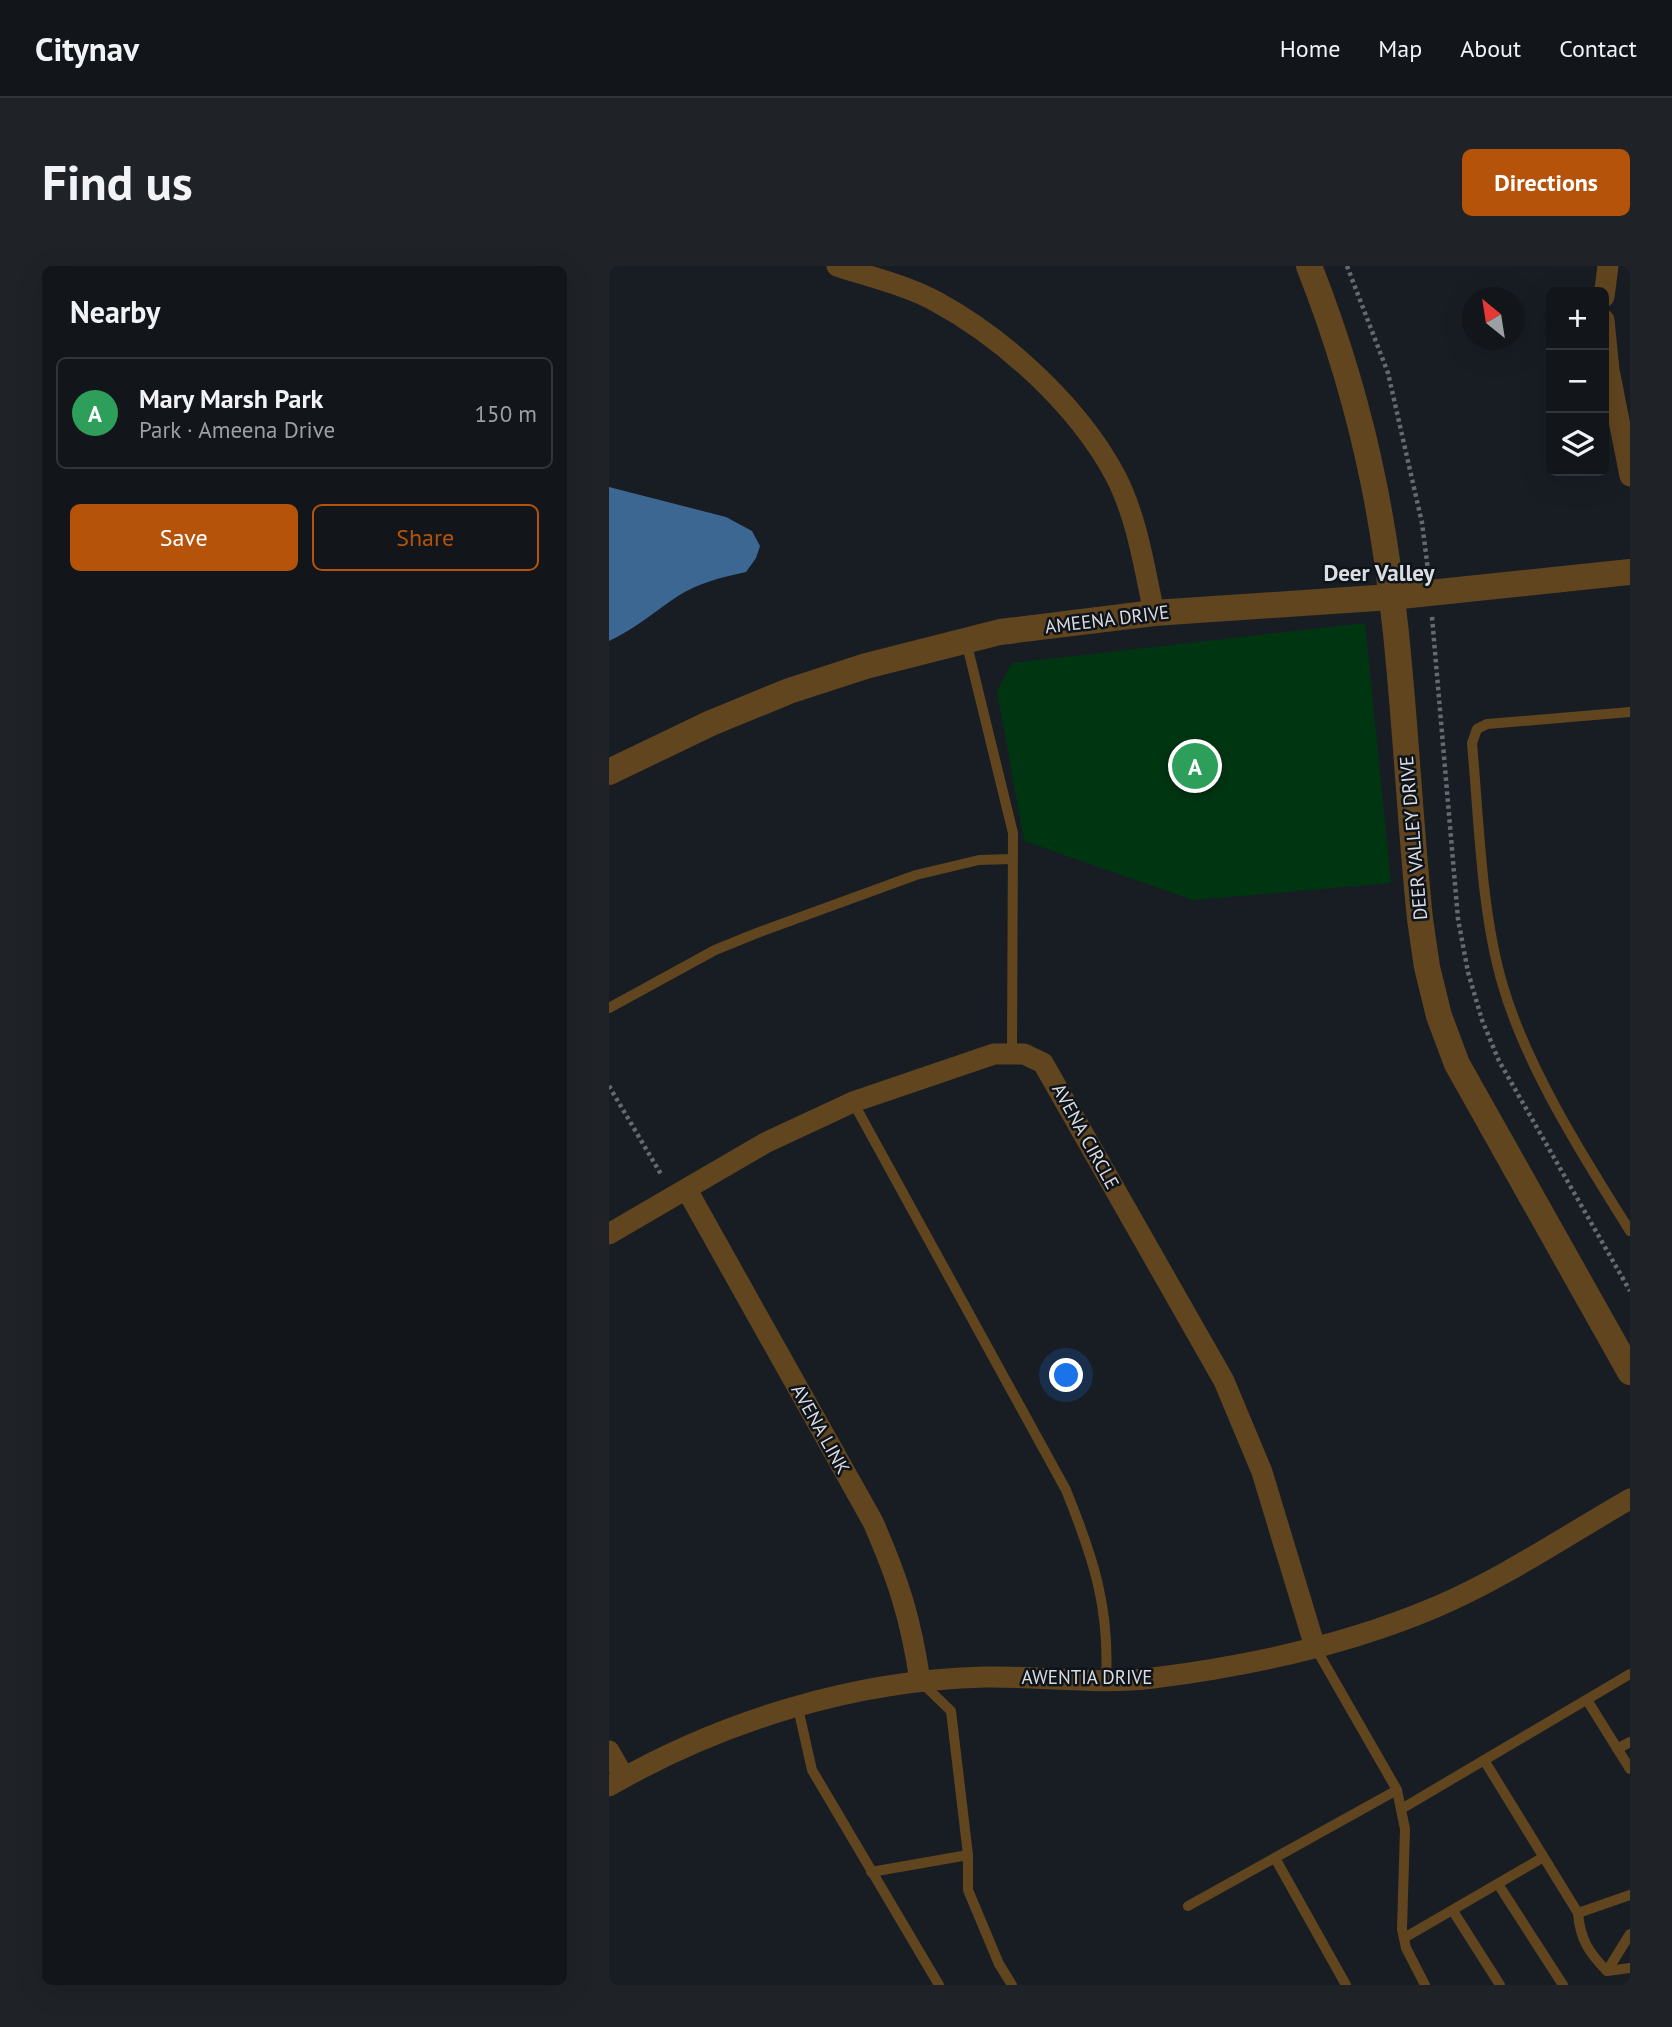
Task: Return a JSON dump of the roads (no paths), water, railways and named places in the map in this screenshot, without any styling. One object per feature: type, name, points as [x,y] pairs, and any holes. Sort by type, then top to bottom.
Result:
[{"type":"street","points":[[837,266],[894,285],[946,308],[986,333],[1029,368],[1073,416],[1114,474],[1138,533],[1154,613]]},
{"type":"street","name":"DEER VALLEY DRIVE","points":[[1309,266],[1341,354],[1374,486],[1391,597],[1420,919],[1427,967],[1439,1016],[1457,1064],[1480,1110],[1630,1372]]},
{"type":"street","points":[[1605,287],[1608,266]]},
{"type":"street","points":[[1607,350],[1630,476]]},
{"type":"street","name":"AMEENA DRIVE","points":[[609,772],[711,723],[789,691],[866,666],[1000,632],[1154,613],[1391,597],[1630,572]]},
{"type":"street","points":[[609,1234],[765,1143],[853,1102],[977,1059],[1012,1052]]},
{"type":"street","name":"AVENA CIRCLE","points":[[1012,1052],[1043,1063],[1055,1079],[1224,1381],[1262,1472],[1315,1647]]},
{"type":"street","name":"AVENA LINK","points":[[680,1194],[873,1522],[894,1570],[912,1626],[920,1681]]},
{"type":"street","name":"AWENTIA DRIVE","points":[[617,1781],[690,1744],[798,1708],[920,1681],[987,1677],[1106,1681],[1151,1678],[1229,1667],[1371,1633],[1439,1606],[1630,1499]]},
{"type":"street","points":[[609,1751],[617,1781]]},
{"type":"lane","points":[[966,640],[1013,833],[1012,1052]]},
{"type":"lane","points":[[1630,712],[1487,724],[1477,729],[1472,743],[1491,924],[1502,985],[1523,1040],[1546,1088],[1630,1231]]},
{"type":"lane","points":[[609,1008],[715,950],[757,933],[916,875],[979,860],[1012,859]]},
{"type":"lane","points":[[853,1102],[1066,1490],[1084,1535],[1106,1620],[1106,1681]]},
{"type":"lane","points":[[1315,1647],[1397,1790],[1403,1808],[1404,1938],[1406,1948],[1425,1985]]},
{"type":"lane","points":[[1403,1808],[1630,1674]]},
{"type":"lane","points":[[920,1681],[951,1710],[968,1855],[968,1890],[999,1964],[1011,1985]]},
{"type":"lane","points":[[1587,1700],[1630,1769]]},
{"type":"lane","points":[[798,1708],[811,1770],[939,1985]]},
{"type":"lane","points":[[1617,1749],[1630,1742]]},
{"type":"lane","points":[[1484,1760],[1578,1913],[1580,1935],[1591,1955],[1607,1971]]},
{"type":"lane","points":[[1188,1906],[1397,1790]]},
{"type":"lane","points":[[871,1872],[968,1855]]},
{"type":"lane","points":[[1275,1858],[1346,1985]]},
{"type":"lane","points":[[1404,1938],[1542,1858]]},
{"type":"lane","points":[[1498,1884],[1563,1985]]},
{"type":"lane","points":[[1578,1913],[1630,1895]]},
{"type":"lane","points":[[1453,1910],[1500,1985]]},
{"type":"lane","points":[[1607,1971],[1630,1934]]},
{"type":"lane","points":[[1607,1971],[1630,1968]]},
{"type":"water","points":[[609,487],[726,517],[752,531],[760,546],[756,558],[746,572],[686,591],[609,641]]},
{"type":"place","name":"Mary Marsh Park","points":[[1195,766]]},
{"type":"district","name":"Deer Valley","points":[[1379,572]]}]
